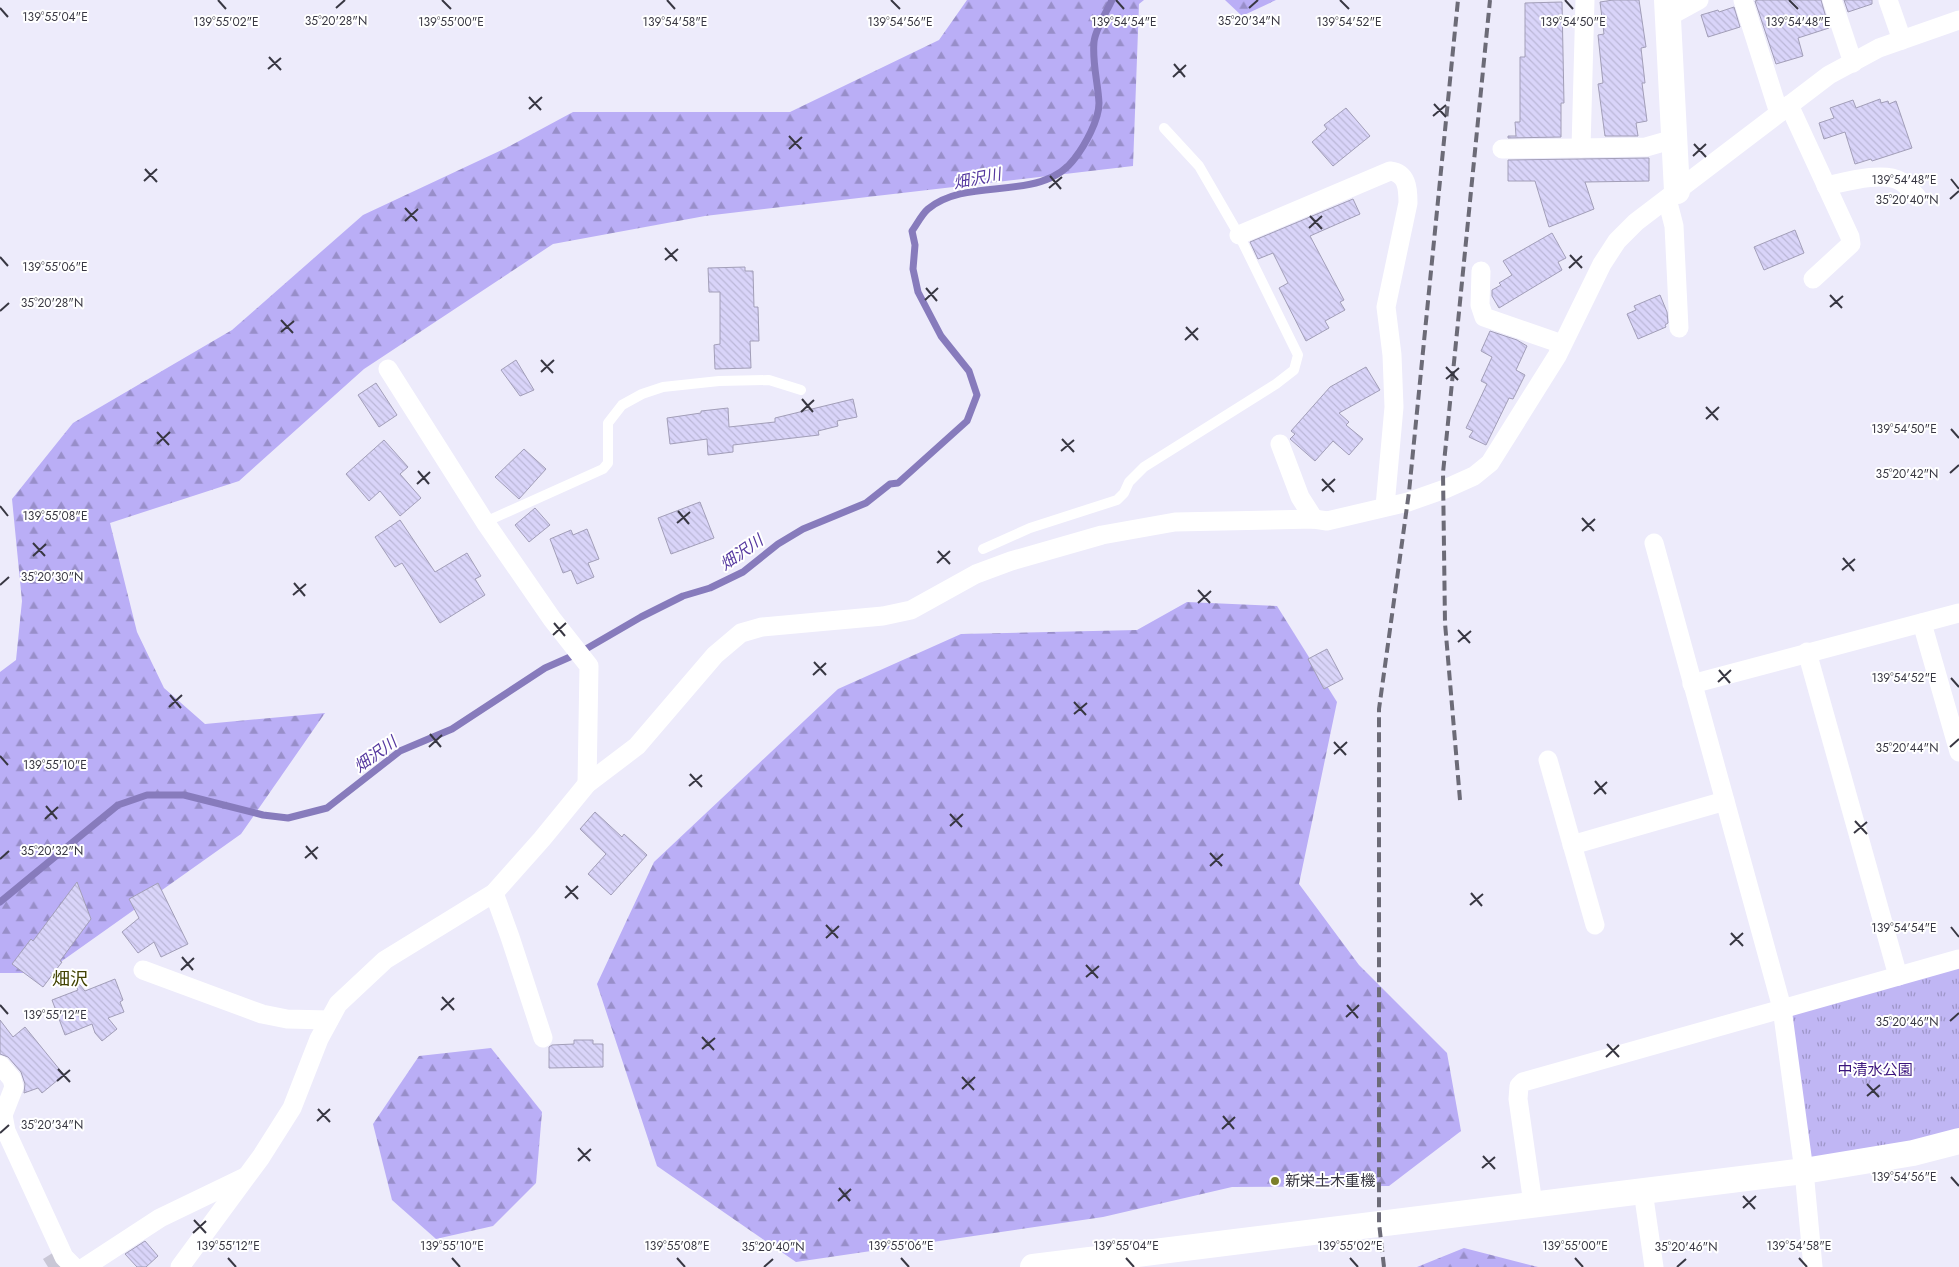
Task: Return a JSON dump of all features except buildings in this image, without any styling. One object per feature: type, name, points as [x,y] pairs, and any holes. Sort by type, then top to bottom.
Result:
[{"type":"street","points":[[1581,148],[1585,0]]},
{"type":"street","points":[[1679,328],[1672,195],[1674,139],[1668,8],[1699,0]]},
{"type":"street","points":[[1743,0],[1784,109],[1826,186],[1851,244],[1813,279]]},
{"type":"street","points":[[1832,0],[1853,63]]},
{"type":"street","points":[[1888,0],[1902,40]]},
{"type":"street","points":[[180,1267],[248,1176],[292,1108],[318,1039],[338,1004],[385,960],[494,893],[542,840],[587,784],[637,746],[714,655],[741,633],[762,627],[883,616],[911,610],[976,574],[1102,535],[1175,522],[1314,519],[1327,521],[1384,506],[1408,502],[1474,476],[1490,463],[1508,437],[1562,344],[1602,264],[1617,241],[1636,222],[1829,75],[1879,48],[1959,20]]},
{"type":"street","points":[[1502,149],[1646,147],[1674,139]]},
{"type":"street","points":[[1239,235],[1390,171],[1397,172],[1405,180],[1408,188],[1408,203],[1386,307],[1392,356],[1394,407],[1384,506]]},
{"type":"street","points":[[1826,186],[1887,177],[1900,181],[1917,197]]},
{"type":"street","points":[[1482,271],[1480,305],[1484,317],[1562,344]]},
{"type":"street","points":[[388,369],[485,522],[552,619],[588,666],[587,784]]},
{"type":"street","points":[[1280,444],[1300,497],[1314,519]]},
{"type":"street","points":[[1654,543],[1782,1008],[1804,1172],[1813,1267]]},
{"type":"street","points":[[1692,684],[1959,613]]},
{"type":"street","points":[[1922,623],[1959,752]]},
{"type":"street","points":[[1807,652],[1898,976]]},
{"type":"street","points":[[1548,760],[1594,925]]},
{"type":"street","points":[[1572,845],[1725,801]]},
{"type":"street","points":[[494,893],[543,1038]]},
{"type":"street","points":[[1533,1204],[1518,1099],[1519,1086],[1523,1082],[1959,960]]},
{"type":"street","points":[[143,970],[262,1014],[287,1019],[329,1020]]},
{"type":"street","points":[[0,1065],[12,1079],[14,1086],[3,1115],[6,1131],[64,1257],[74,1267]]},
{"type":"street","points":[[1033,1267],[1643,1190],[1804,1172],[1913,1153],[1959,1141]]},
{"type":"street","points":[[85,1267],[160,1218],[248,1176]]},
{"type":"street","points":[[1643,1190],[1654,1267]]},
{"type":"lane","points":[[983,549],[1030,528],[1117,500],[1129,482],[1144,467],[1276,384],[1294,370],[1298,355],[1239,235],[1199,166],[1164,128]]},
{"type":"lane","points":[[485,522],[603,469],[608,463],[608,423],[622,405],[642,394],[663,387],[719,381],[769,380],[802,390]]},
{"type":"green space","points":[[967,0],[1144,0],[1139,4],[1133,166],[705,216],[553,244],[364,369],[239,481],[110,523],[137,632],[164,688],[205,724],[325,713],[241,834],[45,973],[0,973],[0,672],[16,660],[22,601],[12,499],[73,423],[232,330],[363,215],[506,148],[573,112],[790,112],[939,40]]},
{"type":"green space","points":[[1225,0],[1276,0],[1242,16]]},
{"type":"green space","points":[[1187,602],[1277,606],[1337,702],[1299,884],[1359,965],[1447,1053],[1461,1131],[1389,1186],[1232,1187],[1103,1217],[796,1262],[657,1166],[597,984],[654,862],[838,689],[961,634],[1137,630]]},
{"type":"green space","name":"中清水公園","points":[[1959,959],[1959,1141],[1804,1171],[1782,1008]]},
{"type":"green space","points":[[491,1048],[542,1112],[536,1183],[493,1226],[436,1239],[392,1200],[373,1124],[419,1056]]},
{"type":"green space","points":[[1464,1248],[1538,1267],[1417,1267]]},
{"type":"waterway","name":"畑沢川","points":[[0,902],[118,805],[147,795],[184,795],[263,815],[288,818],[327,808],[400,751],[452,729],[545,668],[579,653],[641,617],[683,596],[710,588],[743,572],[778,544],[803,529],[866,503],[890,484],[898,483],[967,421],[977,395],[969,371],[941,336],[918,292],[913,269],[915,245],[912,231],[928,209],[945,199],[964,193],[1044,181],[1061,172],[1075,158],[1091,132],[1097,117],[1099,103],[1094,42],[1099,26],[1112,0]]},
{"type":"tunnel","points":[[48,1267],[64,1257]]},
{"type":"railway","points":[[1384,1267],[1379,1223],[1379,709],[1409,492],[1458,0]]},
{"type":"railway","points":[[1460,800],[1445,623],[1443,473],[1490,0]]},
{"type":"place","name":"新栄土木重機","points":[[1275,1181]]},
{"type":"district","name":"畑沢","points":[[70,979]]}]
